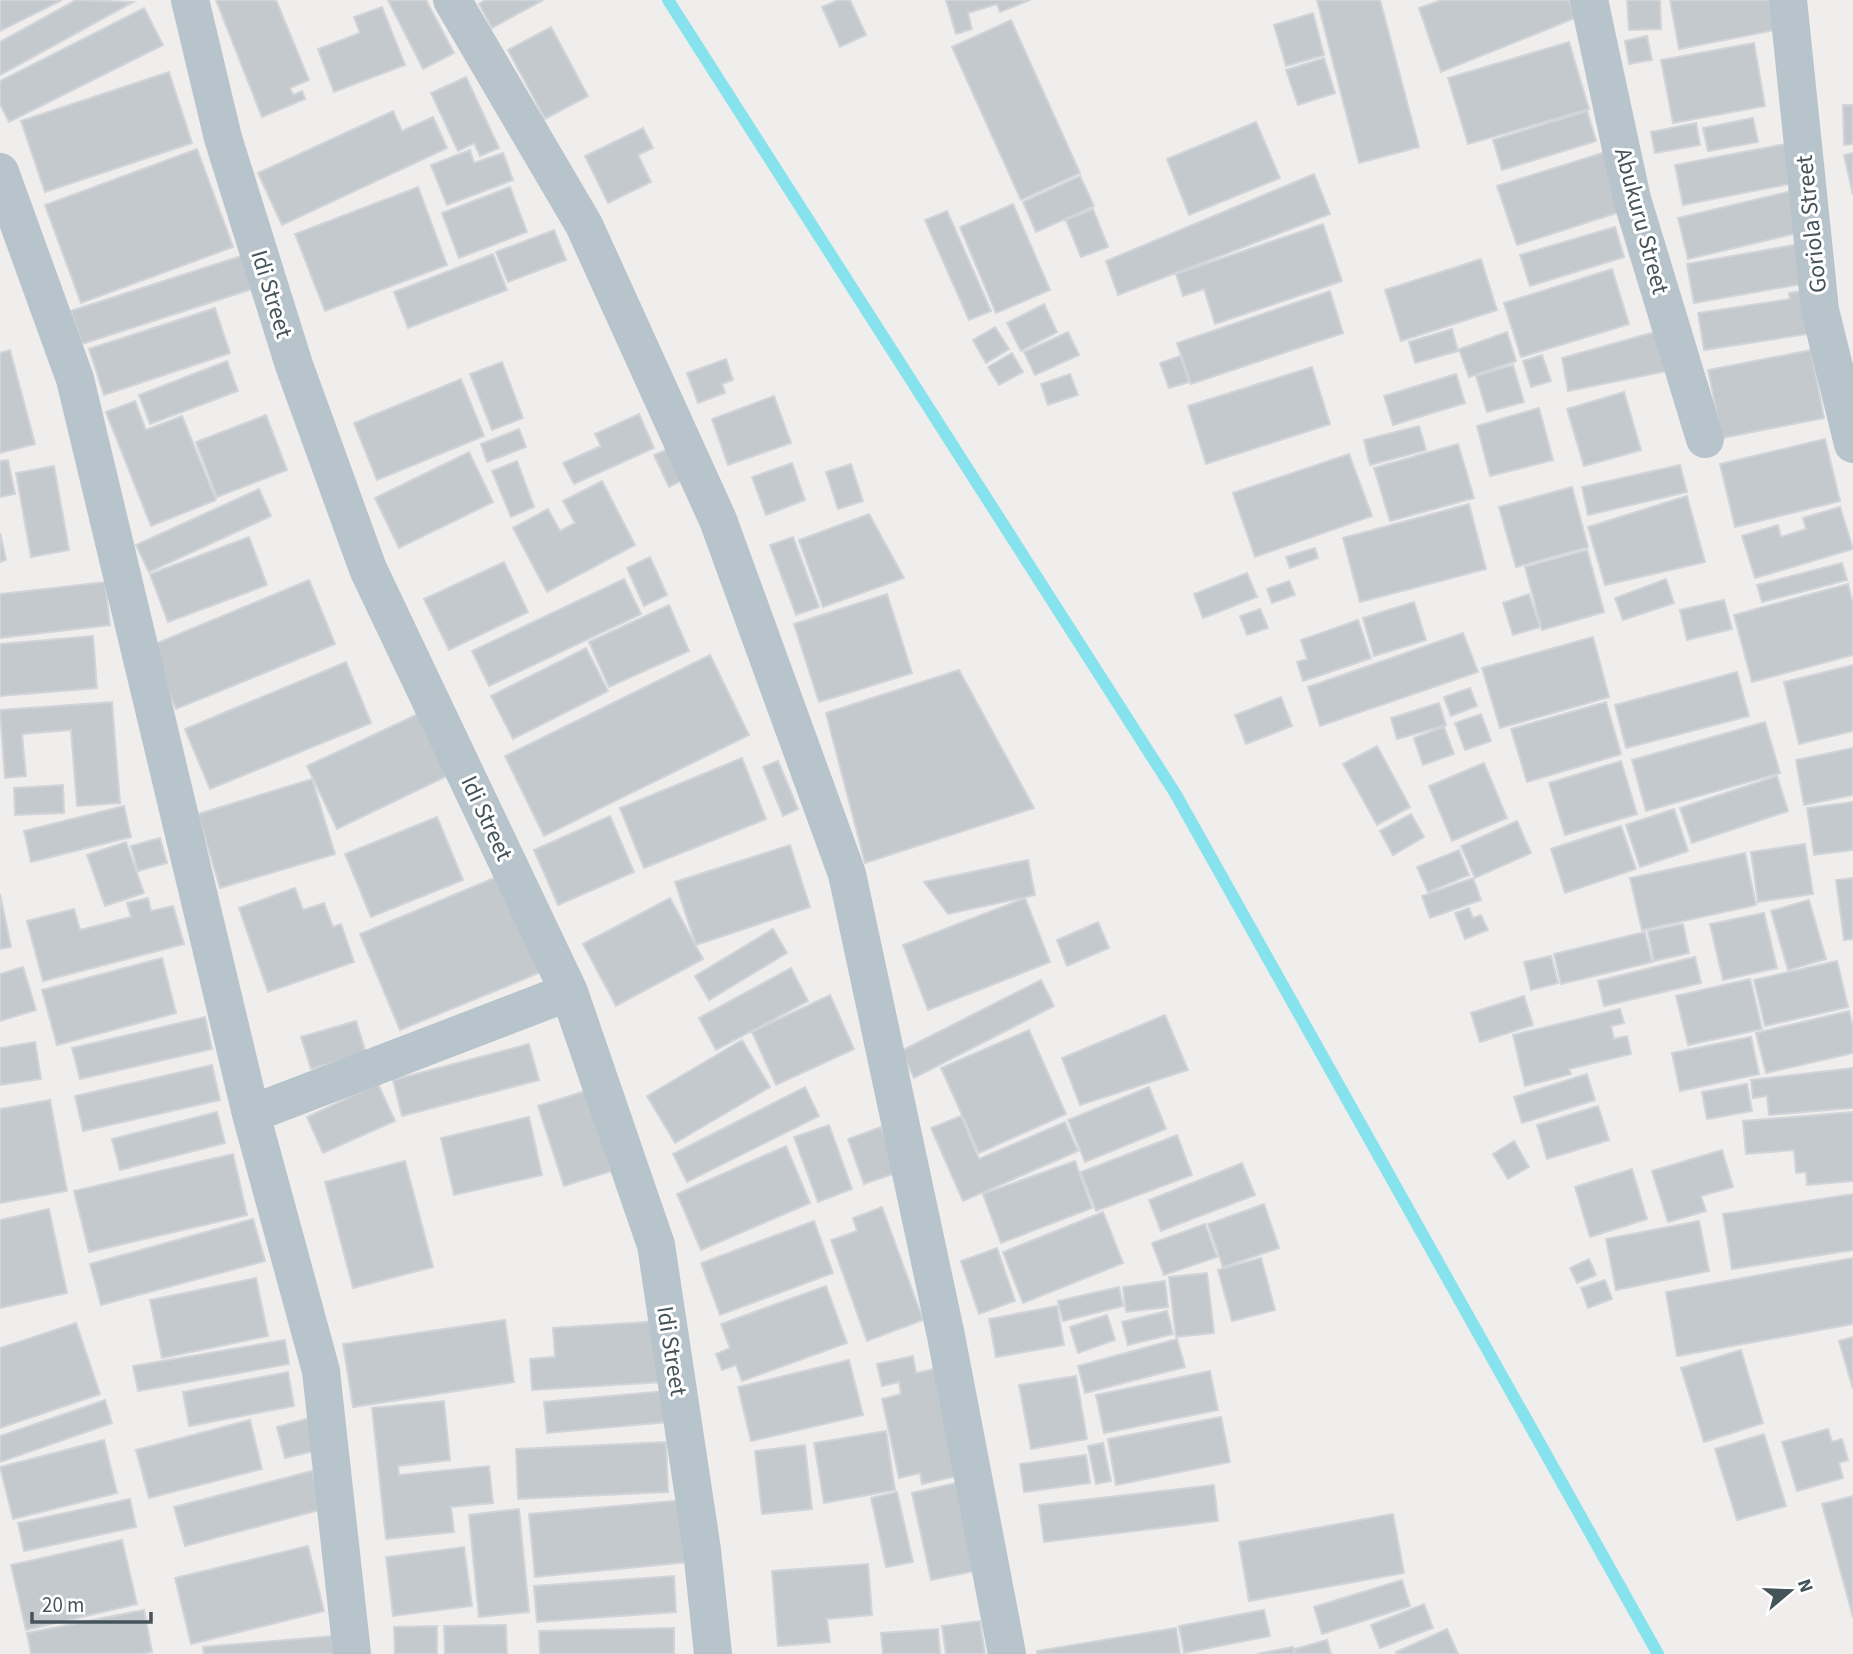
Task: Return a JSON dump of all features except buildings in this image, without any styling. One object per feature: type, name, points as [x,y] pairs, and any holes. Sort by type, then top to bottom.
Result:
[{"type":"street","name":"Idi Street","points":[[190,0],[231,163],[294,365],[368,569],[569,992],[656,1245],[702,1550],[713,1654]]},
{"type":"street","points":[[453,0],[584,225],[707,495],[847,874],[946,1336],[1007,1654]]},
{"type":"street","name":"Abukuru Street","points":[[1589,0],[1632,199],[1705,439]]},
{"type":"street","name":"Goriola Street","points":[[1788,0],[1820,310],[1853,444]]},
{"type":"street","points":[[0,172],[75,379],[251,1114],[321,1371],[352,1654]]},
{"type":"street","points":[[251,1114],[569,992]]},
{"type":"waterway","points":[[668,0],[1175,793],[1658,1654]]}]
